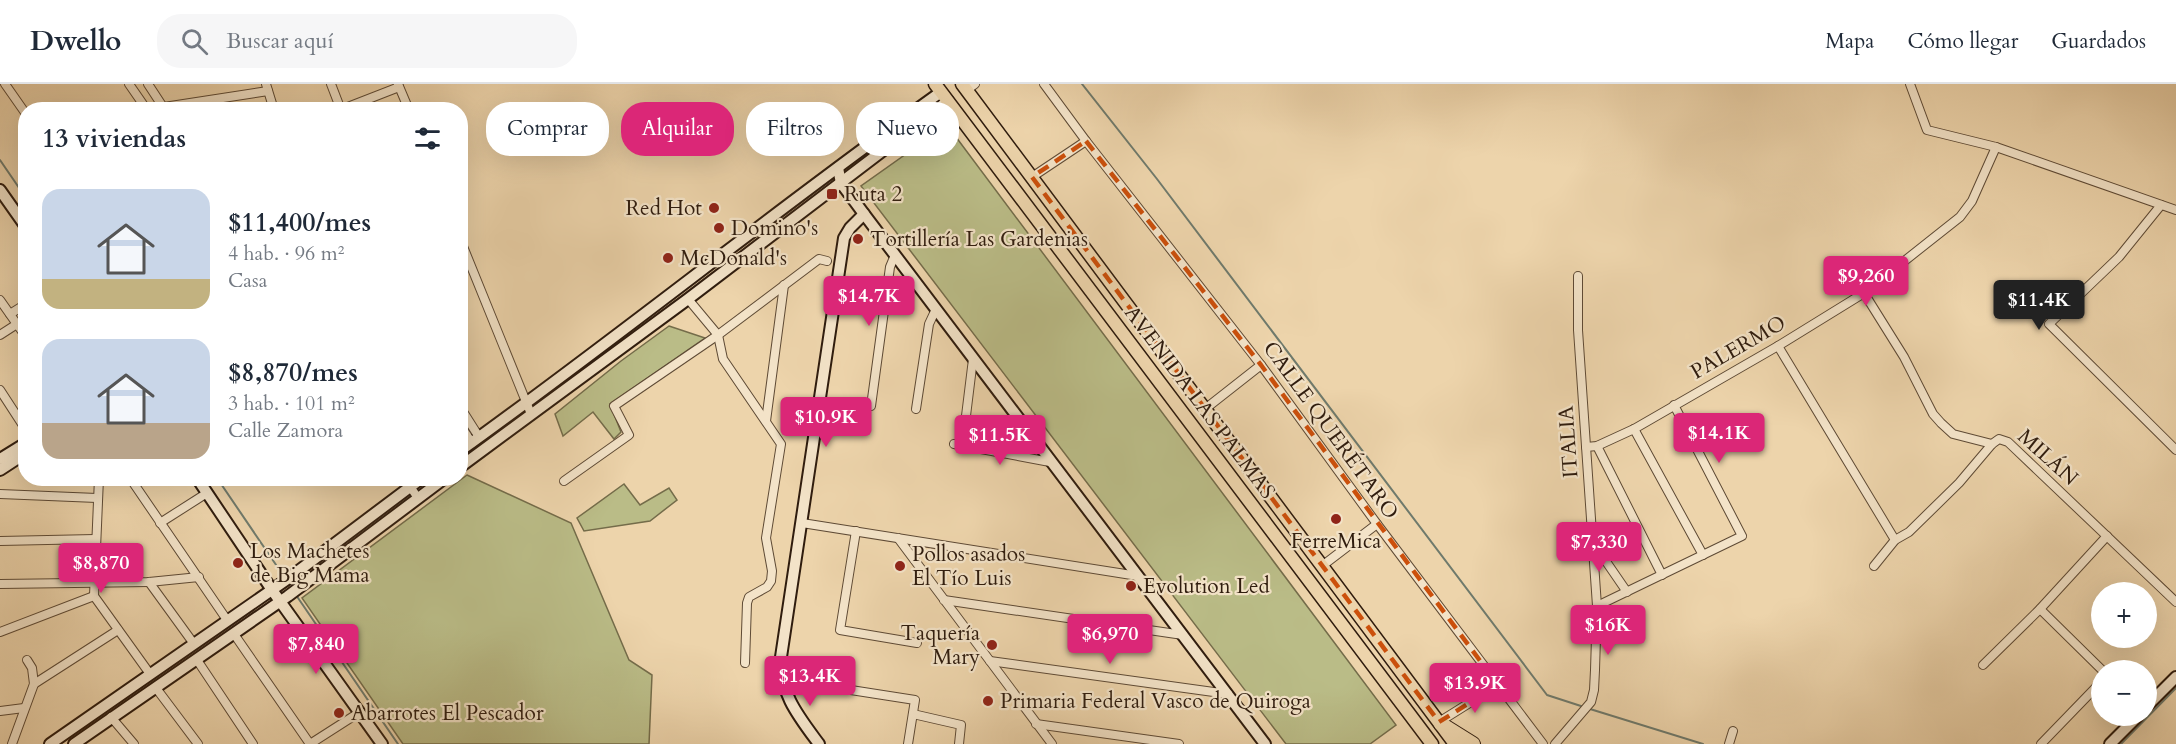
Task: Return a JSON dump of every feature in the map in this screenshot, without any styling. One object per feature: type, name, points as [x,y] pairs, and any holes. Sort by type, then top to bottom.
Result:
[{"type":"highway","points":[[1440,723],[1473,744]]},
{"type":"main road","name":"AVENIDA LAS PALMAS","points":[[968,86],[1032,177],[1455,744]]},
{"type":"main road","name":"AVENIDA LAS PALMAS","points":[[942,92],[1432,744]]},
{"type":"street","points":[[5,84],[18,103]]},
{"type":"street","points":[[129,84],[141,102]]},
{"type":"street","points":[[148,84],[161,102]]},
{"type":"street","points":[[331,84],[338,102]]},
{"type":"street","name":"CALLE QUERÉTARO","points":[[1044,84],[1261,365],[1377,524],[1543,744]]},
{"type":"street","points":[[1910,84],[1927,130],[1996,147],[2176,210]]},
{"type":"street","points":[[358,102],[398,86],[405,102]]},
{"type":"street","points":[[194,102],[267,87],[272,102]]},
{"type":"street","points":[[927,102],[942,92]]},
{"type":"street","points":[[1032,177],[1086,141]]},
{"type":"street","name":"PALERMO","points":[[1586,447],[1597,446],[1634,429],[1778,346],[1864,293],[1960,217],[1972,201],[1996,147]]},
{"type":"street","points":[[468,446],[856,154]]},
{"type":"street","points":[[468,461],[876,156]]},
{"type":"street","points":[[838,168],[841,183],[1265,744]]},
{"type":"street","points":[[0,190],[18,216]]},
{"type":"street","points":[[2161,205],[2119,257],[2049,324],[2176,450]]},
{"type":"street","points":[[819,744],[792,706],[786,693],[781,667],[844,238],[864,214]]},
{"type":"street","points":[[871,406],[890,267],[895,255]]},
{"type":"street","points":[[564,481],[629,435],[614,406],[718,335],[819,259],[827,261]]},
{"type":"street","points":[[468,266],[531,414]]},
{"type":"street","name":"ITALIA","points":[[1555,744],[1591,702],[1594,690],[1597,606],[1578,330],[1578,276]]},
{"type":"street","points":[[766,421],[784,285]]},
{"type":"street","points":[[1864,293],[1904,357],[1933,414],[1953,434],[1992,444]]},
{"type":"street","points":[[688,298],[718,335],[723,359],[781,444],[766,538],[772,571],[771,581],[767,587],[749,597],[747,603],[745,663]]},
{"type":"street","points":[[0,300],[17,324],[0,335]]},
{"type":"street","points":[[10,314],[18,309]]},
{"type":"street","points":[[916,409],[929,324],[936,309]]},
{"type":"street","points":[[1778,346],[1895,540]]},
{"type":"street","points":[[964,432],[974,359]]},
{"type":"street","points":[[1205,409],[1261,365]]},
{"type":"street","points":[[1,393],[18,418]]},
{"type":"street","points":[[1597,606],[1742,536],[1674,405]]},
{"type":"street","points":[[468,424],[476,440]]},
{"type":"street","points":[[1634,429],[1703,555]]},
{"type":"street","points":[[468,432],[476,440]]},
{"type":"street","name":"MILÁN","points":[[1874,566],[1895,540],[1909,532],[1959,483],[1992,444],[1999,439],[2008,442],[2176,602]]},
{"type":"street","points":[[954,444],[1050,462]]},
{"type":"street","points":[[1597,446],[1662,574]]},
{"type":"street","points":[[1,466],[18,450]]},
{"type":"street","points":[[1,466],[18,457]]},
{"type":"street","points":[[98,486],[93,596],[150,675]]},
{"type":"street","points":[[135,486],[227,621]]},
{"type":"street","points":[[202,486],[275,587],[289,596],[382,744]]},
{"type":"street","points":[[50,744],[302,569],[409,486]]},
{"type":"street","points":[[418,486],[423,495]]},
{"type":"street","points":[[74,744],[289,596],[435,486]]},
{"type":"street","points":[[0,494],[97,498]]},
{"type":"street","points":[[160,523],[207,494]]},
{"type":"street","points":[[802,523],[1138,576]]},
{"type":"street","points":[[1322,566],[1377,524]]},
{"type":"street","points":[[856,531],[840,630],[917,643]]},
{"type":"street","points":[[1983,665],[2040,609],[2107,536]]},
{"type":"street","points":[[898,538],[1052,744]]},
{"type":"street","points":[[0,541],[95,539]]},
{"type":"street","points":[[1592,540],[1627,592]]},
{"type":"street","points":[[302,569],[309,580]]},
{"type":"street","points":[[0,584],[149,582],[199,577]]},
{"type":"street","points":[[149,582],[194,644]]},
{"type":"street","points":[[0,632],[93,596]]},
{"type":"street","points":[[944,600],[1183,635]]},
{"type":"street","points":[[2040,609],[2092,660]]},
{"type":"street","points":[[34,684],[118,630]]},
{"type":"street","points":[[234,633],[310,744],[360,712]]},
{"type":"street","points":[[12,744],[34,684],[32,668],[27,660]]},
{"type":"street","points":[[197,660],[253,744]]},
{"type":"street","points":[[990,661],[1228,694]]},
{"type":"street","points":[[2157,696],[2176,677]]},
{"type":"street","points":[[1440,723],[1498,685]]},
{"type":"street","points":[[156,688],[198,744]]},
{"type":"street","points":[[838,688],[915,700],[908,744]]},
{"type":"street","points":[[2041,744],[2091,692]]},
{"type":"street","points":[[0,711],[24,708]]},
{"type":"street","points":[[913,714],[961,725],[959,744]]},
{"type":"street","points":[[111,717],[134,744]]},
{"type":"street","points":[[1036,724],[1179,744]]},
{"type":"street","points":[[2109,744],[2128,726]]},
{"type":"street","points":[[1729,744],[1733,731]]},
{"type":"highlighted area","points":[[1086,141],[1261,365],[1498,685],[1439,722],[1032,177]]},
{"type":"green space","points":[[959,141],[1396,725],[1370,744],[1286,744],[861,186],[903,156],[959,156]]},
{"type":"green space","points":[[669,326],[705,338],[610,404],[621,432],[614,439],[593,412],[563,436],[555,414]]},
{"type":"green space","points":[[468,475],[571,523],[629,660],[652,675],[649,744],[403,744],[302,598],[452,486],[468,486]]},
{"type":"green space","points":[[624,484],[640,505],[669,488],[677,500],[650,521],[584,531],[577,518]]},
{"type":"waterway","points":[[1082,84],[1157,179],[1547,695],[1584,707]]},
{"type":"waterway","points":[[0,160],[18,186]]},
{"type":"waterway","points":[[222,486],[285,578]]},
{"type":"waterway","points":[[296,595],[398,744]]},
{"type":"waterway","points":[[2121,744],[2176,688]]},
{"type":"waterway","points":[[1590,709],[1703,744]]},
{"type":"place","name":"Ruta 2","points":[[832,194]]},
{"type":"place","name":"Red Hot","points":[[714,208]]},
{"type":"place","name":"Domino's","points":[[719,228]]},
{"type":"place","name":"Tortillería Las Gardenias","points":[[858,239]]},
{"type":"place","name":"McDonald's","points":[[668,258]]},
{"type":"place","name":"FerreMica","points":[[1336,519]]},
{"type":"place","name":"Los Machetes de Big Mama","points":[[238,563]]},
{"type":"place","name":"Pollos asados El Tío Luis","points":[[900,566]]},
{"type":"place","name":"Evolution Led","points":[[1131,586]]},
{"type":"place","name":"Taquería Mary","points":[[992,645]]},
{"type":"place","name":"Primaria Federal Vasco de Quiroga","points":[[988,701]]},
{"type":"place","name":"Abarrotes El Pescador","points":[[339,713]]}]
